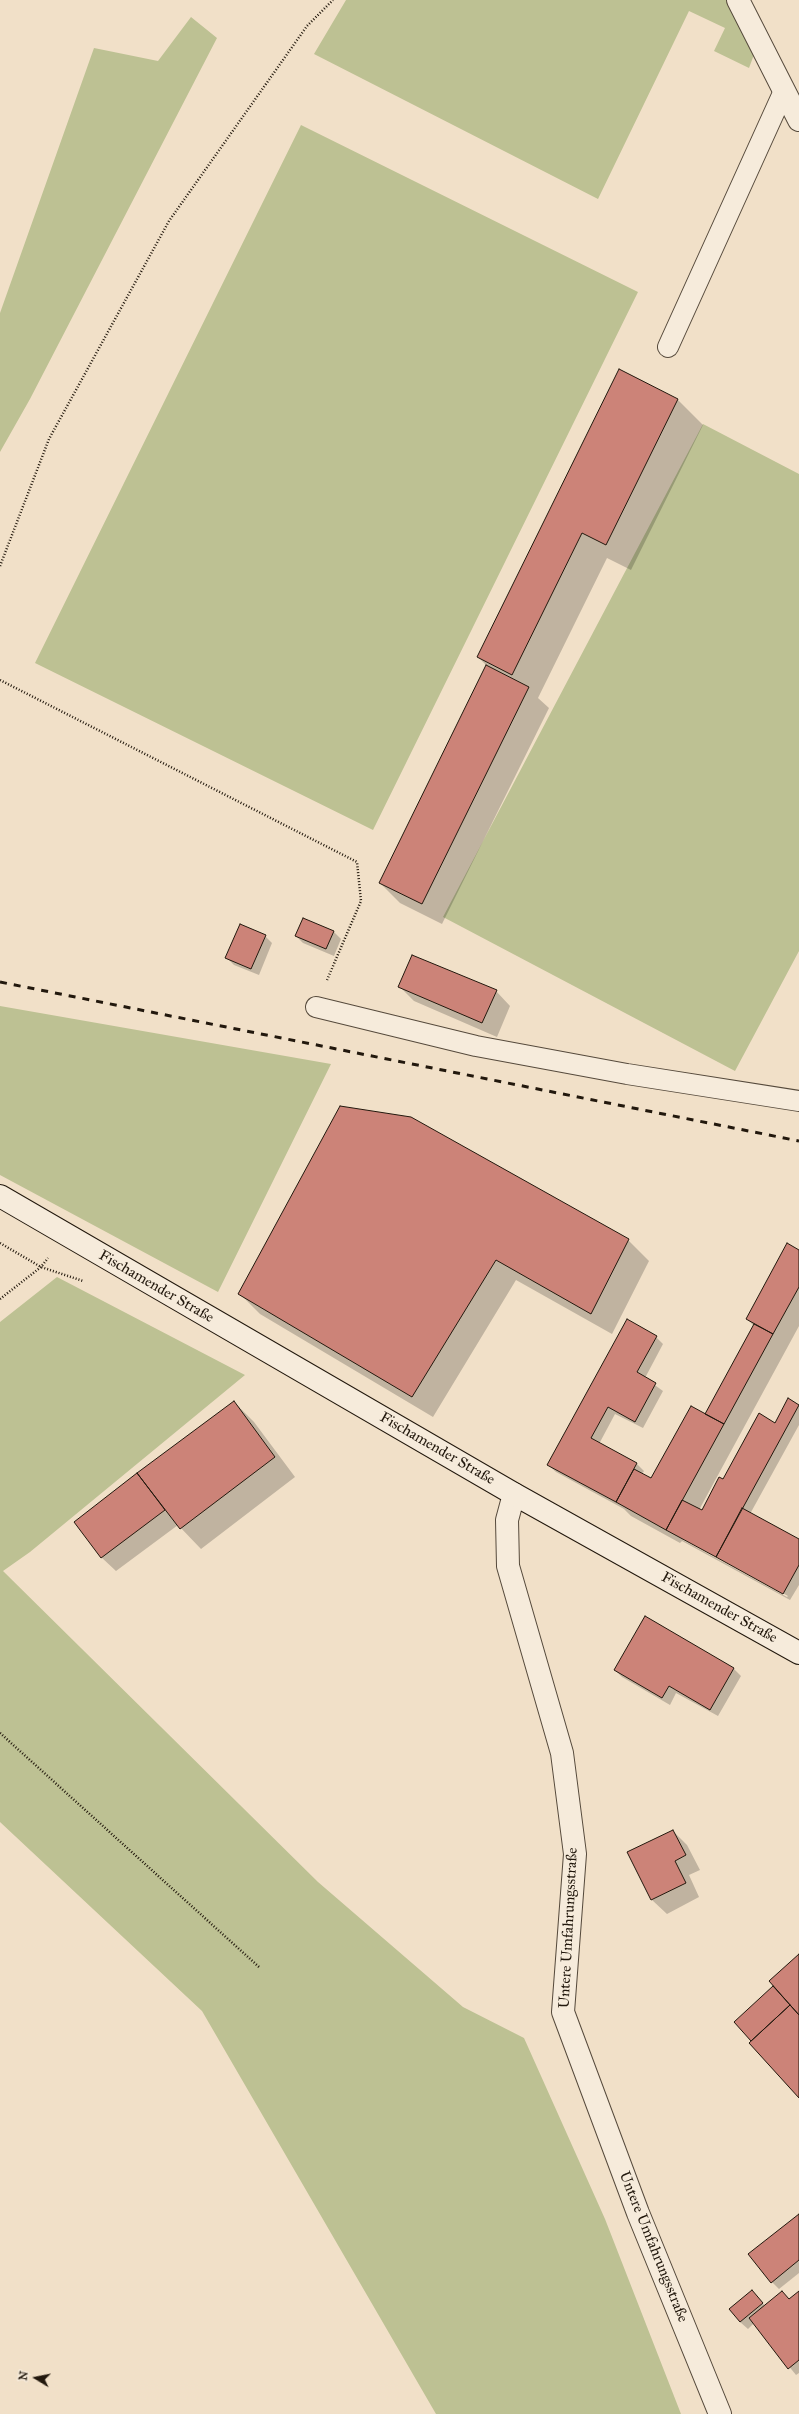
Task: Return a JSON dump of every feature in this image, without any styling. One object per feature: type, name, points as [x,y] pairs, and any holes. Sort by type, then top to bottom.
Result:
[{"type":"street","points":[[738,0],[799,120]]},
{"type":"street","name":"Fischamender Straße","points":[[0,1196],[514,1494],[799,1653]]},
{"type":"street","name":"Untere Umfahrungsstraße","points":[[514,1494],[507,1520],[508,1566],[562,1753],[575,1854],[563,2012],[638,2214],[720,2414]]},
{"type":"lane","points":[[668,347],[784,91]]},
{"type":"lane","points":[[316,1007],[476,1046],[627,1074],[799,1101]]},
{"type":"path","points":[[0,566],[49,439],[169,221],[307,26],[333,0]]},
{"type":"path","points":[[0,680],[357,862],[361,901],[316,1007]]},
{"type":"path","points":[[0,1243],[41,1266],[0,1299]]},
{"type":"path","points":[[0,1732],[259,1967]]},
{"type":"green space","points":[[346,0],[730,0],[755,52],[749,68],[714,51],[725,28],[689,11],[598,199],[314,54]]},
{"type":"green space","points":[[191,17],[217,38],[30,399],[0,452],[0,313],[94,48],[158,61]]},
{"type":"green space","points":[[301,125],[638,292],[373,830],[35,663]]},
{"type":"green space","points":[[703,424],[799,474],[799,951],[735,1071],[443,917]]},
{"type":"green space","points":[[0,1006],[331,1064],[218,1292],[0,1175]]},
{"type":"green space","points":[[57,1277],[245,1375],[30,1552],[3,1571],[318,1882],[463,2007],[524,2038],[605,2219],[681,2414],[436,2414],[202,2011],[0,1822],[0,1322]]},
{"type":"building","points":[[619,369],[678,399],[606,545],[582,533],[512,675],[477,657]]},
{"type":"building","points":[[486,665],[529,687],[422,904],[379,883]]},
{"type":"building","points":[[303,918],[334,931],[326,949],[295,936]]},
{"type":"building","points":[[240,924],[266,935],[251,969],[225,958]]},
{"type":"building","points":[[412,955],[497,990],[482,1023],[398,987]]},
{"type":"building","points":[[340,1106],[411,1117],[629,1239],[591,1314],[496,1260],[412,1397],[238,1294]]},
{"type":"building","points":[[787,1243],[799,1250],[799,1287],[773,1334],[746,1319]]},
{"type":"building","points":[[627,1319],[657,1336],[637,1372],[656,1383],[635,1422],[608,1407],[591,1438],[637,1463],[616,1502],[547,1465]]},
{"type":"building","points":[[754,1324],[773,1334],[724,1424],[705,1414]]},
{"type":"building","points":[[788,1398],[799,1405],[716,1557],[666,1530],[682,1500],[702,1510],[719,1477],[723,1479],[759,1413],[775,1423]]},
{"type":"building","points":[[234,1401],[275,1457],[180,1529],[137,1473]]},
{"type":"building","points":[[691,1406],[724,1424],[666,1530],[616,1502],[634,1469],[651,1478]]},
{"type":"building","points":[[137,1473],[165,1510],[101,1558],[74,1522]]},
{"type":"building","points":[[742,1508],[799,1539],[799,1565],[783,1594],[716,1557]]},
{"type":"building","points":[[645,1616],[734,1668],[710,1710],[669,1686],[662,1698],[614,1670]]},
{"type":"building","points":[[673,1830],[686,1855],[675,1861],[686,1883],[651,1900],[627,1852]]},
{"type":"building","points":[[799,1954],[799,2015],[769,1981]]},
{"type":"building","points":[[773,1986],[790,2005],[751,2041],[734,2022]]},
{"type":"building","points":[[790,2005],[799,2015],[799,2098],[749,2043]]},
{"type":"building","points":[[799,2214],[799,2260],[771,2283],[748,2254]]},
{"type":"building","points":[[752,2290],[763,2303],[740,2322],[729,2309]]},
{"type":"building","points":[[782,2291],[789,2299],[799,2291],[799,2360],[788,2369],[749,2318]]},
{"type":"railway","points":[[0,982],[799,1141]]}]
